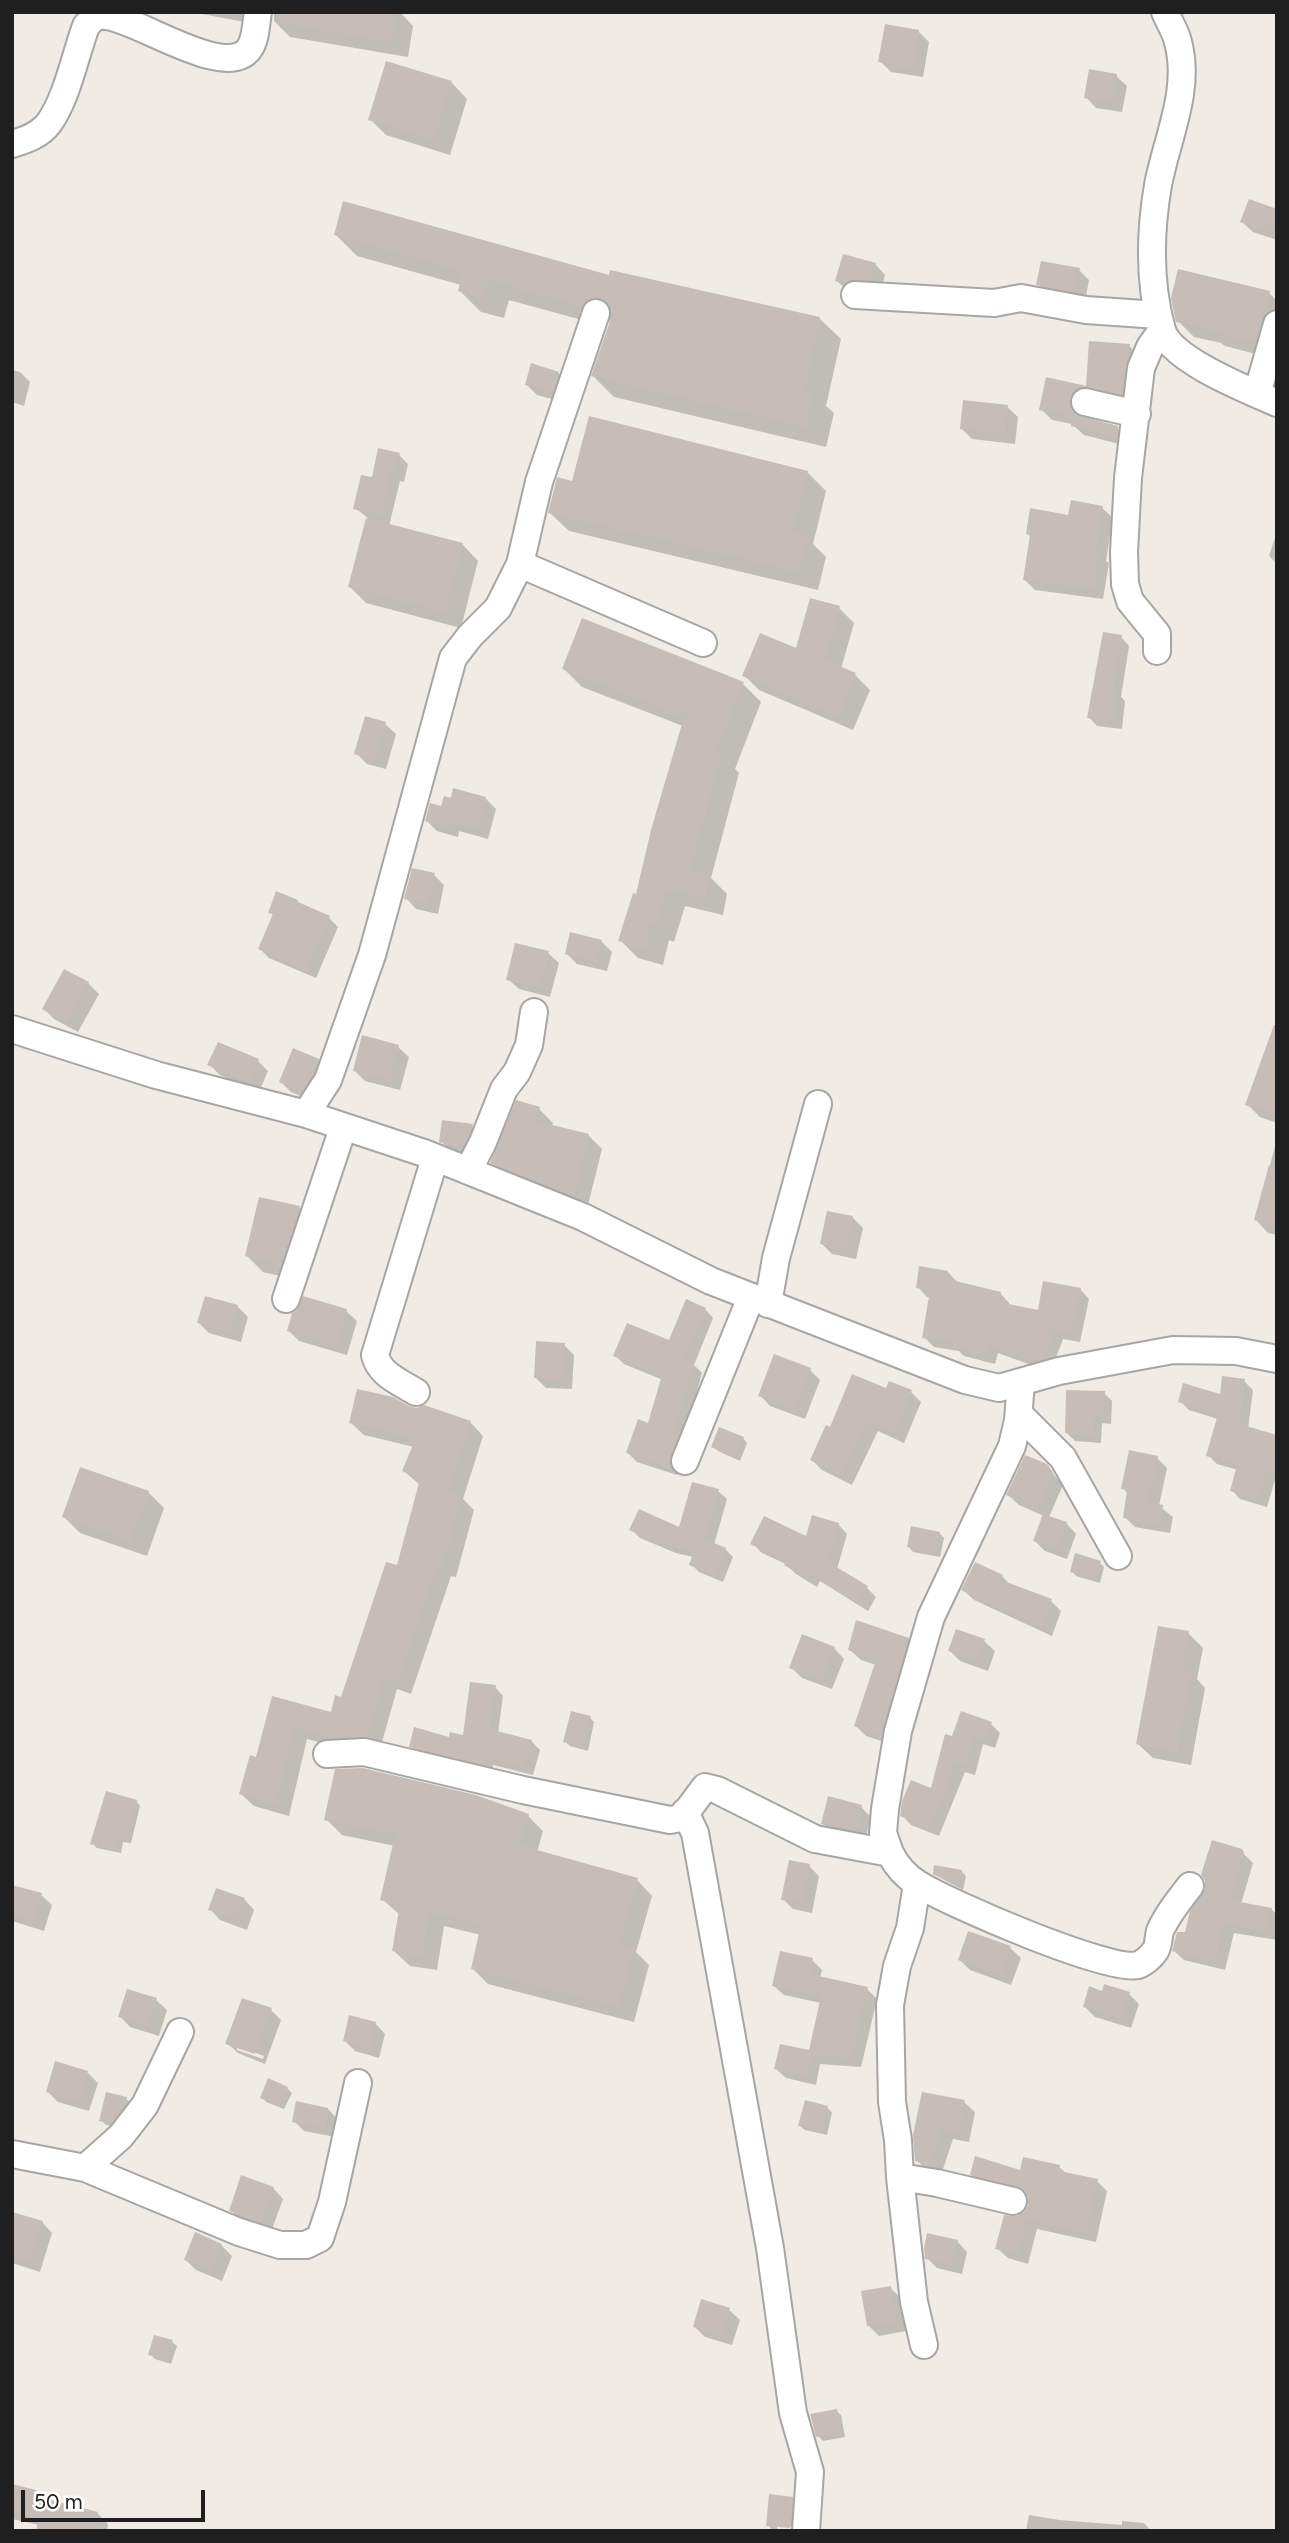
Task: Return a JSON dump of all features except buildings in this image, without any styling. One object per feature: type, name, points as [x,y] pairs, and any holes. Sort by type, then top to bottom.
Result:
[{"type":"street","points":[[12,144],[39,133],[49,123],[61,99],[88,15],[118,19],[149,33],[223,58],[239,56],[249,49],[256,30],[258,12]]},
{"type":"street","points":[[1164,12],[1178,41],[1183,77],[1158,184],[1154,221],[1152,268],[1165,338],[1193,362],[1267,398],[1277,324]]},
{"type":"street","points":[[855,295],[995,303],[1021,298],[1160,322]]},
{"type":"street","points":[[306,1114],[328,1080],[372,955],[453,657],[498,608],[520,564],[539,482],[596,313]]},
{"type":"street","points":[[1157,651],[1157,634],[1130,601],[1125,584],[1128,478],[1137,414],[1136,398],[1141,368],[1160,322]]},
{"type":"street","points":[[1085,402],[1137,414]]},
{"type":"street","points":[[520,564],[703,643]]},
{"type":"street","points":[[468,1171],[504,1089],[517,1072],[529,1045],[534,1012]]},
{"type":"street","points":[[12,1030],[156,1075],[306,1114],[435,1158],[583,1217],[711,1281],[965,1380],[999,1388],[1059,1371],[1173,1350],[1236,1351],[1277,1359]]},
{"type":"street","points":[[685,1461],[776,1258],[818,1104]]},
{"type":"street","points":[[286,1299],[343,1128]]},
{"type":"street","points":[[416,1392],[383,1370],[377,1363],[375,1354],[435,1158]]},
{"type":"street","points":[[1021,1382],[1019,1414],[1012,1446],[931,1617],[896,1744],[883,1833],[899,1870],[917,1884],[1025,1932],[1086,1956],[1125,1966],[1140,1965],[1157,1950],[1160,1932],[1189,1886]]},
{"type":"street","points":[[1019,1414],[1063,1458],[1118,1556]]},
{"type":"street","points":[[327,1754],[364,1752],[523,1790],[670,1820],[682,1818],[705,1787],[751,1806],[815,1839],[890,1853]]},
{"type":"street","points":[[685,1812],[695,1833],[770,2248],[793,2413],[810,2472],[806,2531]]},
{"type":"street","points":[[917,1884],[890,2006],[892,2102],[914,2302],[923,2345]]},
{"type":"street","points":[[85,2168],[121,2136],[145,2105],[180,2032]]},
{"type":"street","points":[[12,2154],[85,2168],[239,2232],[280,2245],[306,2245],[320,2238],[332,2203],[358,2083]]},
{"type":"street","points":[[900,2177],[1013,2201]]}]
